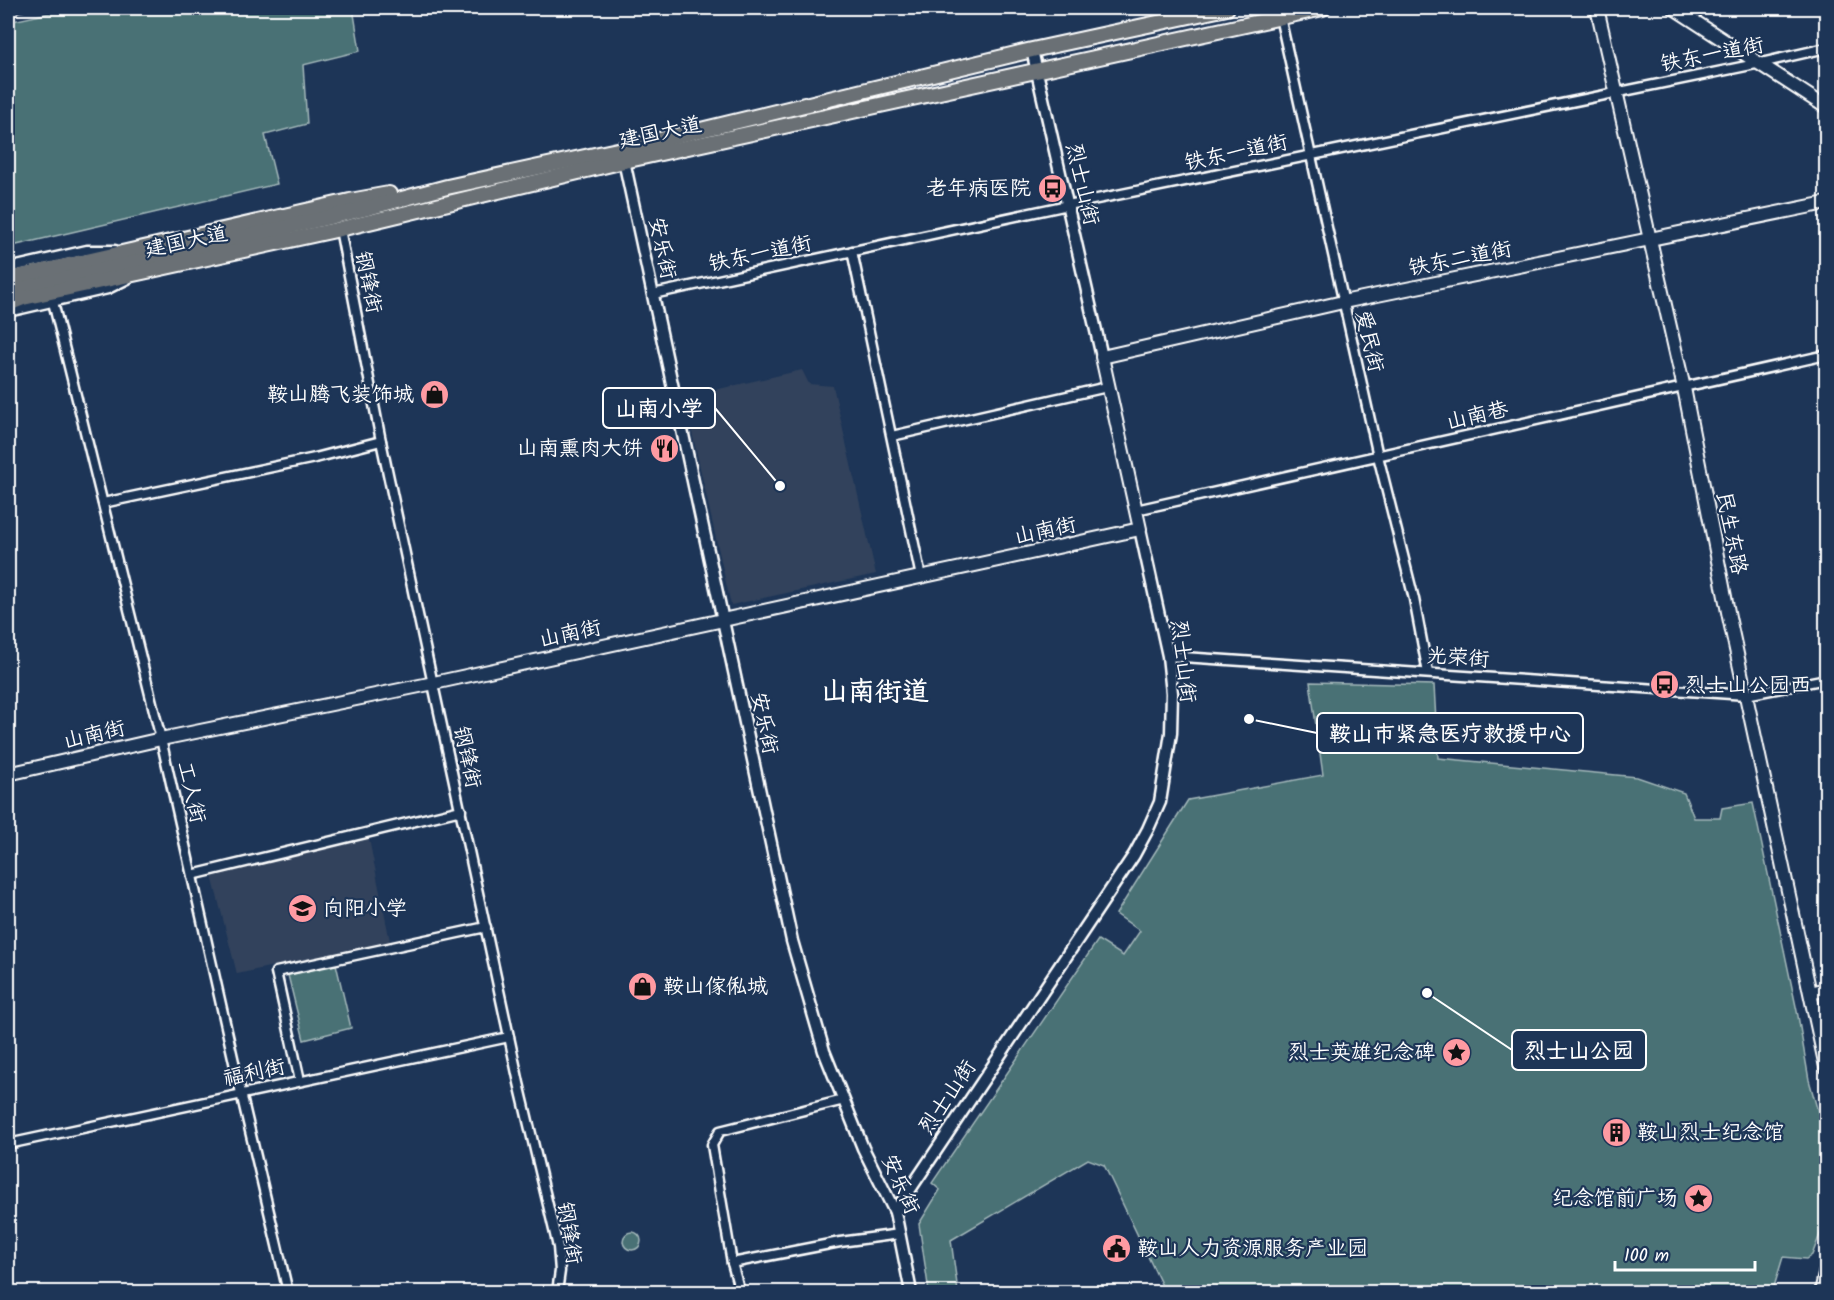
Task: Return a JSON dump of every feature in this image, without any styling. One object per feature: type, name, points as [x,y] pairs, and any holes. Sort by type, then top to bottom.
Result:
[{"type":"highway","name":"建国大道","points":[[8,304],[65,288],[340,230],[1032,50],[1227,8]]},
{"type":"highway","name":"建国大道","points":[[8,292],[447,187],[623,155],[1038,70],[1323,8]]},
{"type":"highway","points":[[8,279],[350,201],[405,191],[447,187]]},
{"type":"main road","name":"民生东路","points":[[1597,8],[1684,388],[1746,695],[1827,1067]]},
{"type":"main road","points":[[1674,8],[1827,107]]},
{"type":"main road","name":"铁东二道街","points":[[1102,357],[1343,302],[1827,203]]},
{"type":"main road","name":"烈士山街","points":[[1102,357],[1140,529]]},
{"type":"main road","name":"山南街","points":[[8,774],[161,739],[434,683],[1140,529]]},
{"type":"main road","points":[[1811,993],[1827,989]]},
{"type":"main road","points":[[1821,1293],[1827,1270]]},
{"type":"street","name":"爱民街","points":[[1280,17],[1378,456],[1414,599],[1428,673]]},
{"type":"street","name":"铁东一道街","points":[[653,294],[1068,205],[1827,48]]},
{"type":"street","name":"烈士山街","points":[[1032,50],[1102,357]]},
{"type":"street","name":"安乐街","points":[[623,155],[792,941],[824,1051],[863,1148],[895,1212],[911,1293]]},
{"type":"street","name":"钢锋街","points":[[340,230],[381,441],[509,1037],[558,1247],[560,1271],[557,1293]]},
{"type":"street","points":[[8,268],[87,250],[136,250]]},
{"type":"street","points":[[852,251],[921,577]]},
{"type":"street","points":[[8,312],[108,289],[146,271]]},
{"type":"street","name":"工人街","points":[[54,302],[161,739],[288,1293]]},
{"type":"street","name":"山南巷","points":[[1136,510],[1827,355]]},
{"type":"street","points":[[892,436],[1107,387]]},
{"type":"street","points":[[103,503],[315,458],[381,441]]},
{"type":"street","name":"烈士山街","points":[[895,1212],[1134,855],[1160,802],[1171,732],[1172,693],[1168,656],[1140,529]]},
{"type":"street","name":"光荣街","points":[[1168,656],[1746,695],[1827,679]]},
{"type":"street","points":[[192,875],[461,810]]},
{"type":"street","points":[[300,1081],[276,972],[486,927]]},
{"type":"street","name":"福利街","points":[[8,1144],[509,1037]]},
{"type":"street","points":[[740,1293],[732,1263],[712,1145],[720,1131],[844,1100]]},
{"type":"street","points":[[732,1263],[840,1242],[900,1234]]},
{"type":"shaded area","points":[[802,370],[809,384],[833,386],[876,574],[731,605],[684,397]]},
{"type":"shaded area","name":"向阳小学","points":[[369,839],[390,941],[237,974],[212,876]]},
{"type":"green space","points":[[73,8],[353,8],[360,51],[303,65],[307,124],[265,135],[277,184],[8,247],[8,22]]},
{"type":"green space","points":[[1310,682],[1434,685],[1438,758],[1637,777],[1684,793],[1694,818],[1720,818],[1722,808],[1753,803],[1798,1016],[1809,1080],[1826,1140],[1826,1219],[1812,1255],[1806,1259],[1783,1257],[1773,1290],[1747,1294],[1723,1289],[1713,1292],[1165,1292],[1104,1165],[1088,1159],[951,1240],[958,1292],[929,1292],[919,1224],[940,1190],[932,1183],[1098,940],[1123,956],[1140,931],[1116,914],[1188,800],[1323,775]]},
{"type":"green space","points":[[336,964],[351,1028],[304,1040],[288,975]]},
{"type":"green space","points":[[628,1232],[636,1232],[641,1237],[639,1248],[628,1250],[623,1245],[623,1237]]},
{"type":"railway","points":[[8,12],[27,8]]},
{"type":"place","name":"老年病医院","points":[[1052,188]]},
{"type":"place","name":"鞍山腾飞装饰城","points":[[435,394]]},
{"type":"place","name":"山南熏肉大饼","points":[[664,448]]},
{"type":"place","name":"山南小学","points":[[780,486]]},
{"type":"place","name":"烈士山公园西","points":[[1664,685]]},
{"type":"place","name":"鞍山市紧急医疗救援中心","points":[[1249,719]]},
{"type":"place","name":"向阳小学","points":[[302,908]]},
{"type":"place","name":"鞍山傢俬城","points":[[642,986]]},
{"type":"place","name":"烈士山公园","points":[[1427,993]]},
{"type":"place","name":"烈士英雄纪念碑","points":[[1456,1052]]},
{"type":"place","name":"鞍山烈士纪念馆","points":[[1616,1132]]},
{"type":"place","name":"纪念馆前广场","points":[[1699,1198]]},
{"type":"place","name":"鞍山人力资源服务产业园","points":[[1116,1248]]},
{"type":"district","name":"山南街道","points":[[875,691]]}]
